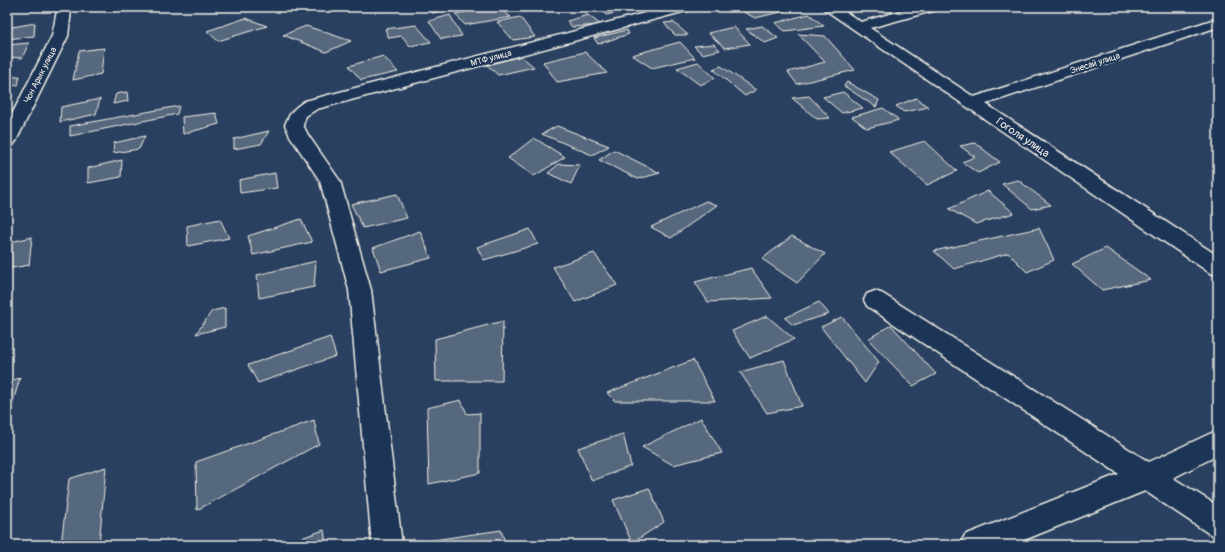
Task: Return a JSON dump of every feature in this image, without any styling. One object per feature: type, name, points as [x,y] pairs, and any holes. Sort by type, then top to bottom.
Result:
[{"type":"street","name":"Чон Арык улица","points":[[7,141],[60,36],[64,10],[60,7]]},
{"type":"street","name":"МТФ улица","points":[[387,545],[360,290],[330,181],[299,136],[294,125],[298,113],[311,105],[685,7]]},
{"type":"street","name":"Гоголя улица","points":[[828,7],[1218,267]]},
{"type":"street","points":[[859,27],[930,7]]},
{"type":"street","name":"Энесай улица","points":[[972,103],[1218,22]]},
{"type":"street","points":[[875,300],[1218,523]]},
{"type":"street","points":[[975,545],[1147,477],[1218,442]]},
{"type":"building","points":[[428,7],[460,7],[432,13]]},
{"type":"building","points":[[487,7],[496,7],[511,17],[465,25],[455,14]]},
{"type":"building","points":[[601,7],[639,7],[640,8],[606,15]]},
{"type":"building","points":[[734,7],[781,7],[785,11],[755,18]]},
{"type":"building","points":[[809,14],[824,26],[785,31],[775,23]]},
{"type":"building","points":[[450,15],[462,36],[441,39],[429,21]]},
{"type":"building","points":[[588,15],[601,25],[572,27],[567,21]]},
{"type":"building","points":[[520,17],[535,37],[513,40],[497,22]]},
{"type":"building","points":[[246,18],[267,26],[218,41],[207,31]]},
{"type":"building","points":[[673,22],[688,35],[675,35],[664,23]]},
{"type":"building","points":[[35,23],[34,36],[7,39],[7,28]]},
{"type":"building","points":[[416,25],[431,42],[410,46],[402,36],[389,38],[385,29]]},
{"type":"building","points":[[306,26],[351,41],[326,52],[283,35]]},
{"type":"building","points":[[762,26],[778,38],[765,43],[746,29]]},
{"type":"building","points":[[734,27],[750,44],[725,48],[708,33]]},
{"type":"building","points":[[627,30],[629,34],[598,44],[594,38]]},
{"type":"building","points":[[798,34],[825,36],[855,70],[797,84],[788,72],[825,62]]},
{"type":"building","points":[[680,42],[695,58],[652,68],[632,55]]},
{"type":"building","points":[[29,43],[22,58],[7,57],[7,45]]},
{"type":"building","points":[[714,44],[720,50],[702,54],[694,46]]},
{"type":"building","points":[[104,48],[101,74],[73,80],[79,51]]},
{"type":"building","points":[[585,52],[607,73],[557,82],[543,62]]},
{"type":"building","points":[[383,56],[398,72],[361,80],[349,66]]},
{"type":"building","points":[[521,56],[534,67],[498,75],[487,65]]},
{"type":"building","points":[[698,62],[715,78],[700,85],[677,68]]},
{"type":"building","points":[[721,66],[756,90],[745,96],[713,69]]},
{"type":"building","points":[[20,76],[18,85],[7,87],[7,78]]},
{"type":"building","points":[[847,82],[879,100],[876,107],[844,86]]},
{"type":"building","points":[[127,92],[128,101],[113,104],[116,94]]},
{"type":"building","points":[[843,92],[863,108],[842,113],[823,97]]},
{"type":"building","points":[[809,96],[830,118],[817,119],[792,98]]},
{"type":"building","points":[[916,98],[929,107],[904,112],[896,106]]},
{"type":"building","points":[[100,99],[96,114],[60,122],[61,107]]},
{"type":"building","points":[[179,106],[177,114],[70,136],[70,126]]},
{"type":"building","points":[[883,108],[899,120],[867,128],[852,117]]},
{"type":"building","points":[[216,113],[219,124],[183,134],[182,117]]},
{"type":"building","points":[[557,126],[609,146],[592,155],[542,134]]},
{"type":"building","points":[[269,131],[261,144],[234,149],[234,139]]},
{"type":"building","points":[[145,136],[139,149],[113,153],[114,143]]},
{"type":"building","points":[[534,138],[565,157],[534,176],[508,158]]},
{"type":"building","points":[[925,141],[957,171],[927,185],[889,152]]},
{"type":"building","points":[[975,143],[1000,162],[978,173],[962,162],[975,157],[960,146]]},
{"type":"building","points":[[614,150],[660,173],[638,179],[599,160]]},
{"type":"building","points":[[122,160],[121,177],[88,183],[88,168]]},
{"type":"building","points":[[559,164],[580,165],[571,184],[548,173]]},
{"type":"building","points":[[275,173],[277,188],[240,193],[239,180]]},
{"type":"building","points":[[1018,180],[1051,205],[1032,209],[1002,184]]},
{"type":"building","points":[[988,191],[1014,213],[976,224],[949,209]]},
{"type":"building","points":[[397,194],[407,218],[363,228],[351,204]]},
{"type":"building","points":[[706,201],[717,205],[671,238],[651,227]]},
{"type":"building","points":[[220,219],[229,238],[188,246],[187,226]]},
{"type":"building","points":[[301,219],[312,242],[253,255],[248,236]]},
{"type":"building","points":[[1039,228],[1054,260],[1027,272],[1008,253],[954,269],[934,251]]},
{"type":"building","points":[[530,229],[538,244],[484,260],[477,247]]},
{"type":"building","points":[[420,231],[431,258],[381,271],[373,248]]},
{"type":"building","points":[[792,236],[825,254],[797,283],[762,259]]},
{"type":"building","points":[[32,237],[29,265],[7,269],[7,243]]},
{"type":"building","points":[[1106,248],[1151,280],[1102,290],[1072,264]]},
{"type":"building","points":[[594,253],[617,285],[575,302],[553,267]]},
{"type":"building","points":[[316,261],[314,287],[259,298],[257,275]]},
{"type":"building","points":[[751,268],[772,298],[708,302],[695,282]]},
{"type":"building","points":[[819,302],[829,314],[793,325],[785,318]]},
{"type":"building","points":[[225,308],[225,327],[196,334],[212,311]]},
{"type":"building","points":[[767,316],[794,339],[750,358],[732,331]]},
{"type":"building","points":[[842,317],[879,362],[865,383],[821,327]]},
{"type":"building","points":[[503,321],[502,381],[436,381],[435,339]]},
{"type":"building","points":[[891,325],[936,374],[913,386],[868,339]]},
{"type":"building","points":[[330,337],[336,356],[258,383],[248,365]]},
{"type":"building","points":[[693,360],[715,401],[615,401],[607,393]]},
{"type":"building","points":[[784,360],[802,406],[767,413],[740,372]]},
{"type":"building","points":[[20,378],[8,418],[7,418],[7,382]]},
{"type":"building","points":[[461,400],[467,414],[480,413],[480,473],[429,484],[427,408]]},
{"type":"building","points":[[701,418],[722,453],[673,465],[642,447]]},
{"type":"building","points":[[314,420],[319,444],[197,510],[196,462]]},
{"type":"building","points":[[623,434],[631,466],[592,481],[578,448]]},
{"type":"building","points":[[106,467],[99,545],[61,545],[69,479]]},
{"type":"building","points":[[649,488],[664,522],[632,543],[613,500]]},
{"type":"building","points":[[324,530],[326,545],[281,545]]},
{"type":"building","points":[[501,530],[506,545],[427,545],[427,541]]}]
